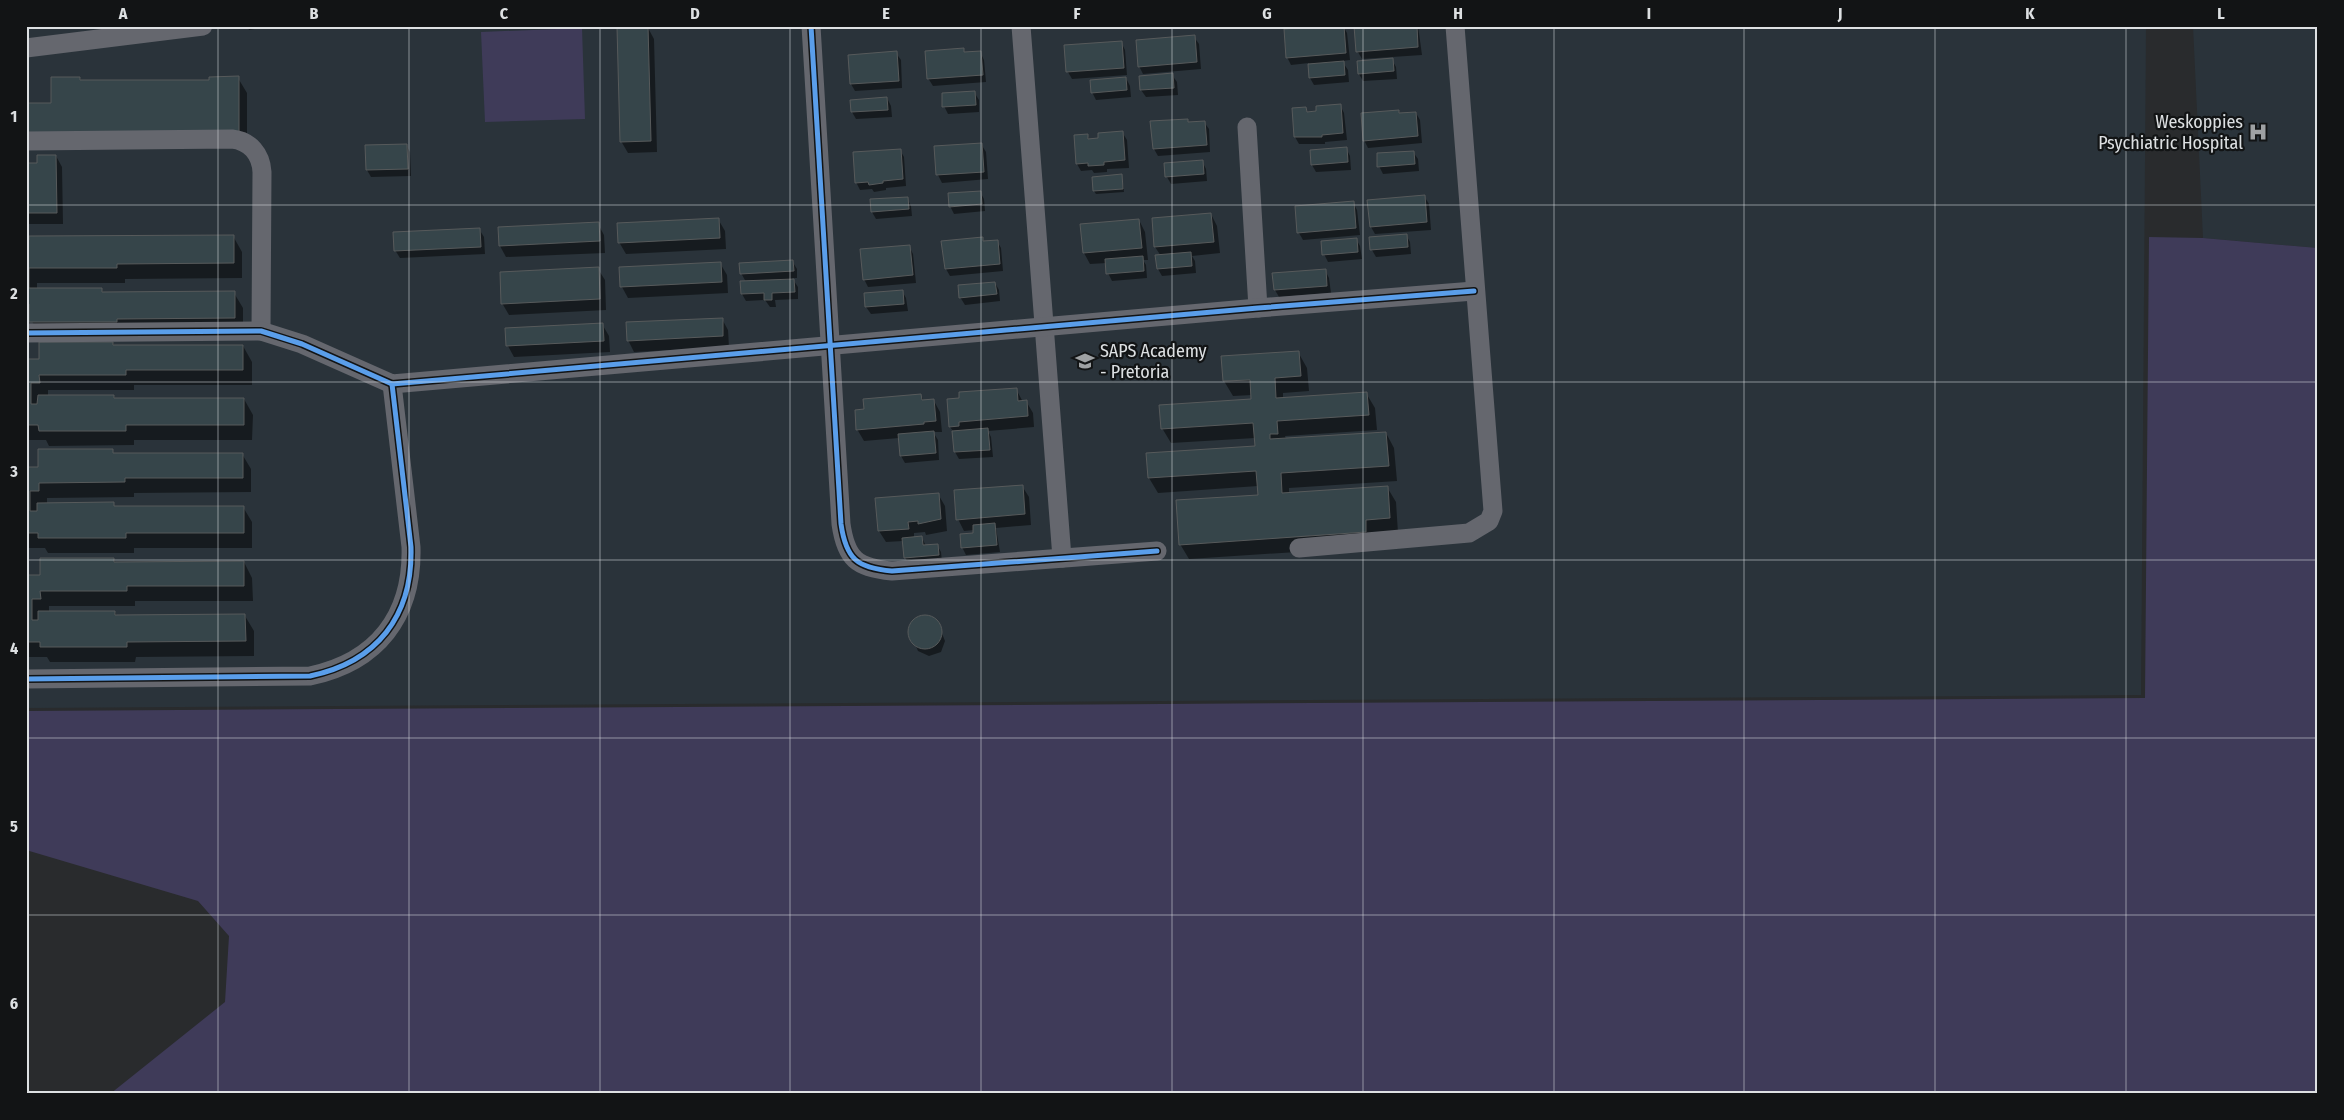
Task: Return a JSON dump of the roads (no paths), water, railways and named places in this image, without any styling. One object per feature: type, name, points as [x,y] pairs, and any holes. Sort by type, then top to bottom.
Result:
[{"type":"street","points":[[26,48],[203,26]]},
{"type":"street","points":[[811,26],[841,524],[843,538],[853,559],[871,569],[892,571],[1157,551]]},
{"type":"street","points":[[1021,26],[1042,326],[1062,558]]},
{"type":"street","points":[[1299,548],[1470,533],[1489,521],[1493,511],[1474,291],[1455,26]]},
{"type":"street","points":[[1246,127],[1258,308]]},
{"type":"street","points":[[26,141],[232,139],[239,140],[252,147],[260,160],[262,172],[261,332]]},
{"type":"street","points":[[26,333],[261,332],[302,344],[392,384],[1042,326],[1474,291]]},
{"type":"street","points":[[26,679],[310,676],[341,668],[364,655],[383,637],[404,604],[410,572],[411,547],[392,384]]},
{"type":"place","name":"Weskoppies Psychiatric Hospital","points":[[2258,132]]},
{"type":"place","name":"SAPS Academy - Pretoria","points":[[1085,361]]}]
